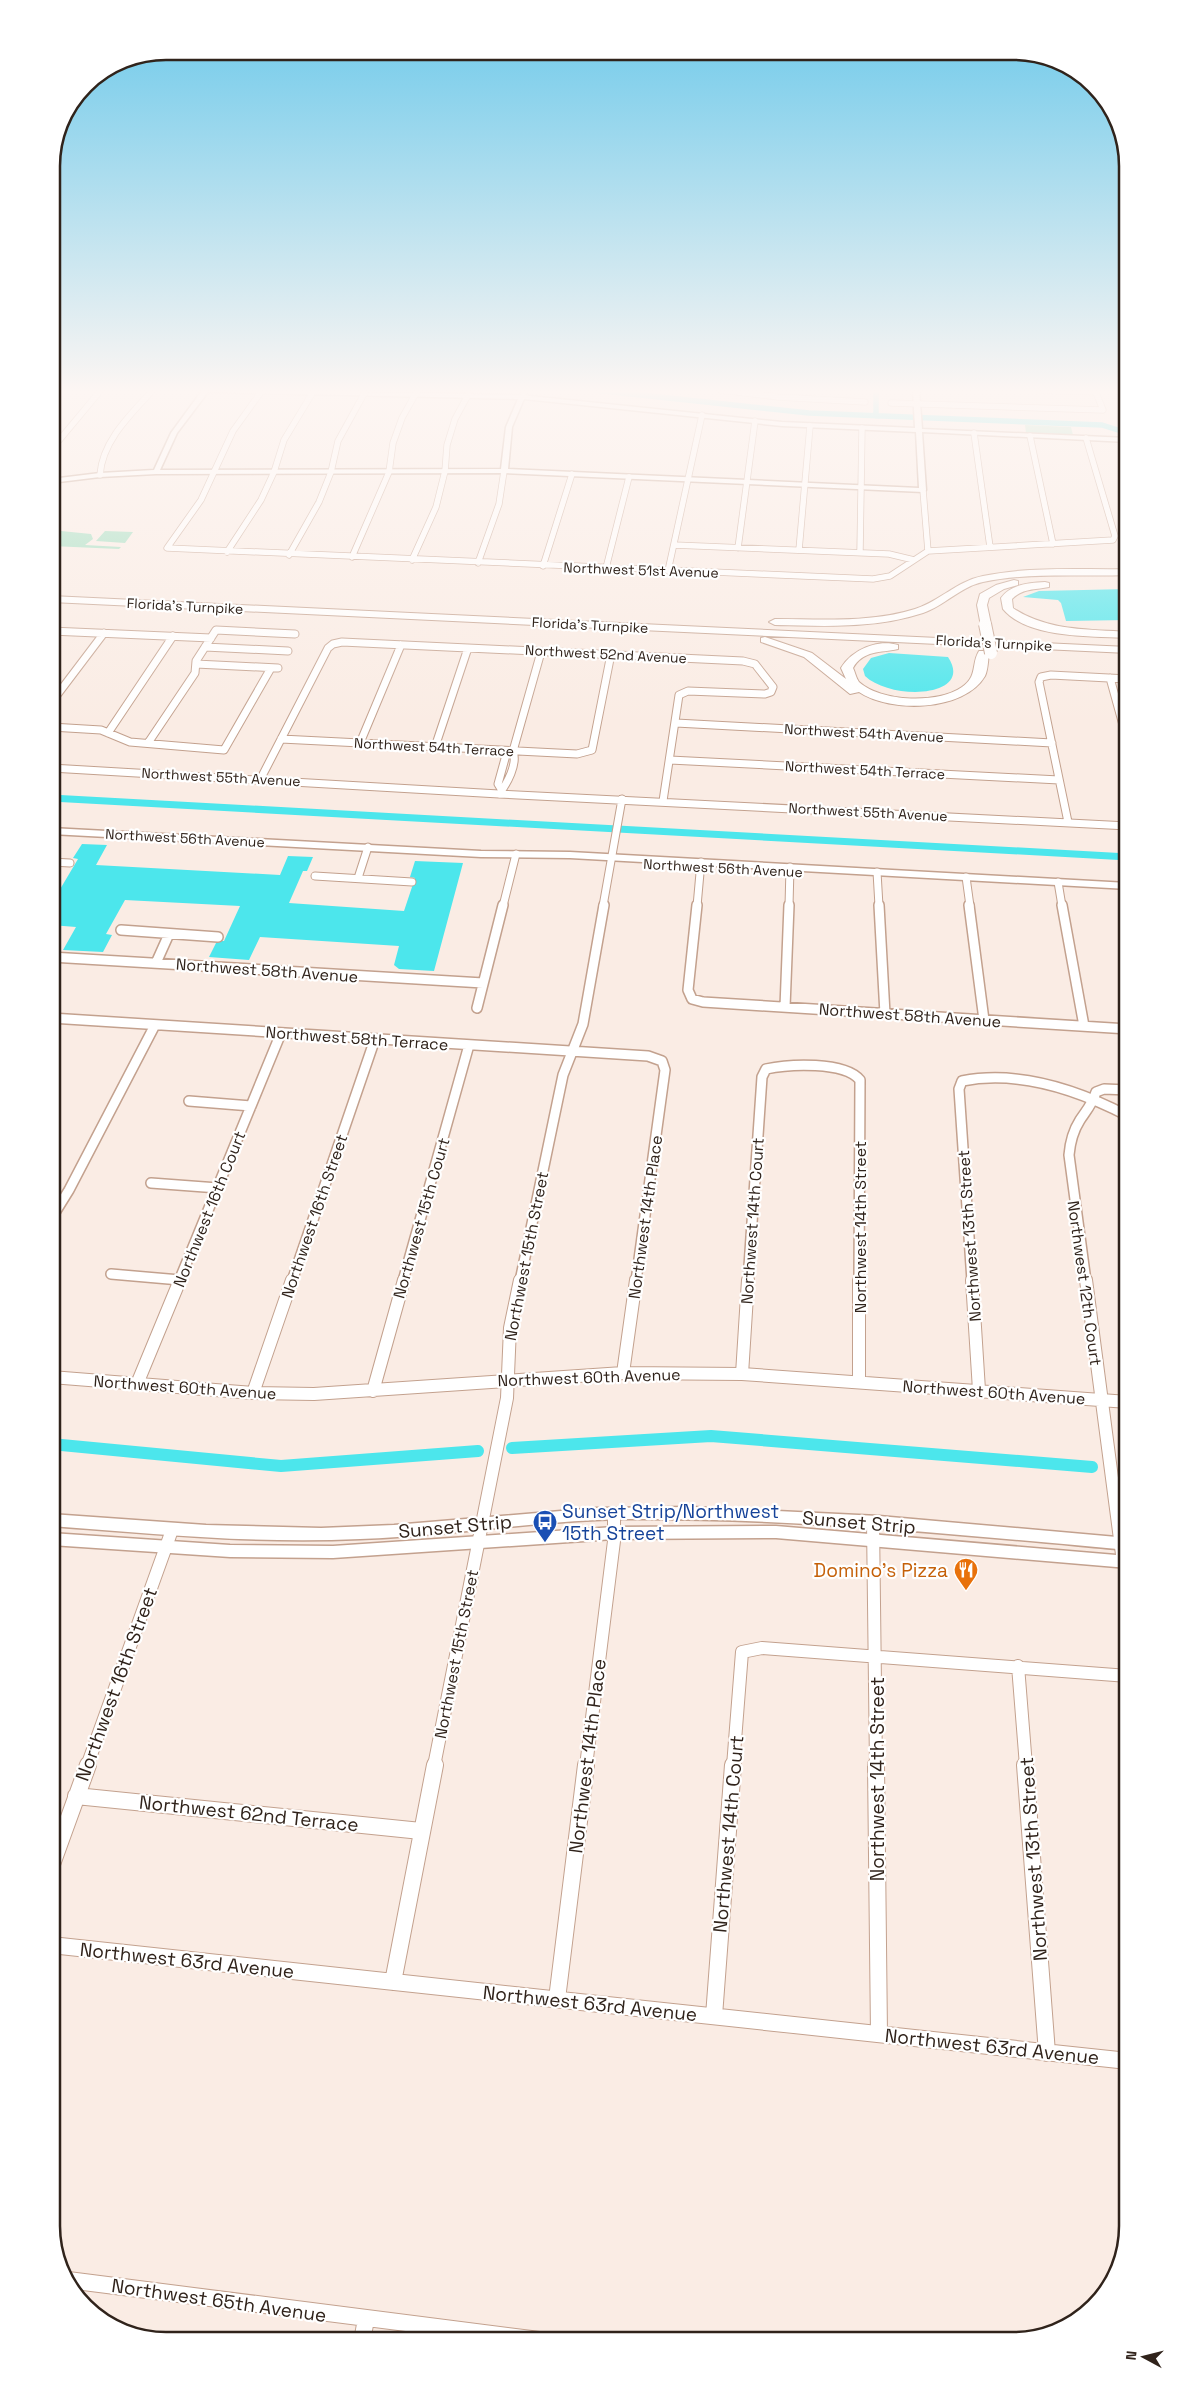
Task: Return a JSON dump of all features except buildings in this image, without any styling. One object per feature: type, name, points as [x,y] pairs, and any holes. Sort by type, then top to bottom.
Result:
[{"type":"highway","points":[[730,623],[828,623],[872,620],[922,610],[955,588],[972,581],[994,577],[1119,572]]},
{"type":"highway","points":[[693,630],[758,639],[791,648],[822,664],[852,690],[869,698],[902,704],[936,704],[968,694],[977,688],[988,675],[987,653],[976,600],[980,594],[989,587],[1018,579],[1085,574]]},
{"type":"highway","points":[[982,624],[983,600],[988,593],[1000,587],[1030,582],[1119,580]]},
{"type":"highway","points":[[1119,581],[1032,586],[1013,592],[1005,602],[1008,609],[1015,616],[1036,625],[1066,631],[1119,634]]},
{"type":"highway","name":"Florida's Turnpike","points":[[60,593],[1119,640]]},
{"type":"highway","name":"Florida's Turnpike","points":[[60,599],[1119,650]]},
{"type":"highway","points":[[987,653],[984,666],[977,680],[955,696],[935,701],[903,702],[873,695],[854,684],[847,673],[849,663],[854,658],[868,651],[887,647],[1119,655]]},
{"type":"street","name":"Northwest 51st Avenue","points":[[200,502],[167,548],[543,566],[873,578],[890,576],[928,551]]},
{"type":"street","points":[[227,552],[261,502]]},
{"type":"street","points":[[289,555],[319,502]]},
{"type":"street","points":[[352,557],[378,502]]},
{"type":"street","points":[[412,560],[437,502]]},
{"type":"street","points":[[478,563],[499,502]]},
{"type":"street","points":[[543,566],[563,502]]},
{"type":"street","points":[[606,568],[623,502]]},
{"type":"street","points":[[668,571],[683,502]]},
{"type":"street","points":[[738,548],[744,502]]},
{"type":"street","points":[[799,550],[803,502]]},
{"type":"street","points":[[860,552],[862,502]]},
{"type":"street","points":[[924,502],[926,547],[928,551],[1113,540],[1115,536],[1105,502]]},
{"type":"street","points":[[984,502],[990,547]]},
{"type":"street","points":[[1044,502],[1053,544]]},
{"type":"street","points":[[674,545],[860,552],[888,554],[914,560]]},
{"type":"street","points":[[148,743],[195,673],[196,664],[216,630],[295,634]]},
{"type":"street","points":[[60,631],[210,638]]},
{"type":"street","points":[[60,691],[104,633]]},
{"type":"street","points":[[108,733],[173,636]]},
{"type":"street","name":"Northwest 52nd Avenue","points":[[281,739],[328,648],[333,644],[342,642],[750,662],[755,664],[774,687],[771,692],[765,694],[682,692],[679,695],[676,724]]},
{"type":"street","points":[[360,743],[401,645]]},
{"type":"street","points":[[205,647],[288,651]]},
{"type":"street","points":[[435,747],[468,648]]},
{"type":"street","points":[[500,792],[508,784],[515,756],[513,750],[541,652]]},
{"type":"street","name":"Northwest 54th Terrace","points":[[281,739],[577,754],[586,752],[592,750],[612,654]]},
{"type":"street","points":[[60,728],[101,730],[130,742],[224,750],[275,668],[196,664]]},
{"type":"street","points":[[1068,822],[1040,682],[1041,677],[1052,675],[1119,678]]},
{"type":"street","points":[[1110,678],[1119,710]]},
{"type":"street","points":[[663,801],[676,724]]},
{"type":"street","name":"Northwest 54th Avenue","points":[[676,724],[1052,743]]},
{"type":"street","points":[[260,780],[281,739]]},
{"type":"street","name":"Northwest 54th Terrace","points":[[670,760],[1059,780]]},
{"type":"street","name":"Northwest 55th Avenue","points":[[60,769],[1119,825]]},
{"type":"street","name":"Northwest 15th Street","points":[[392,1982],[509,1380],[510,1328],[563,1075],[583,1024],[622,799]]},
{"type":"street","name":"Northwest 56th Avenue","points":[[60,832],[318,846],[467,858],[515,856],[701,864],[1119,890]]},
{"type":"street","points":[[358,878],[367,850]]},
{"type":"street","points":[[477,1008],[515,856]]},
{"type":"street","points":[[60,862],[70,863]]},
{"type":"street","name":"Northwest 58th Avenue","points":[[701,864],[688,990],[692,999],[703,1002],[1119,1028]]},
{"type":"street","points":[[785,1007],[790,870]]},
{"type":"street","points":[[877,874],[885,1014]]},
{"type":"street","points":[[316,876],[412,882]]},
{"type":"street","points":[[967,880],[984,1020]]},
{"type":"street","points":[[1058,885],[1084,1026]]},
{"type":"street","name":"Northwest 56th Avenue","points":[[1058,885],[1119,886]]},
{"type":"street","points":[[121,930],[218,936]]},
{"type":"street","points":[[156,963],[169,934]]},
{"type":"street","name":"Northwest 58th Avenue","points":[[60,958],[483,983]]},
{"type":"street","name":"Northwest 58th Terrace","points":[[60,1019],[648,1056],[662,1061]]},
{"type":"street","points":[[60,1204],[155,1025]]},
{"type":"street","name":"Northwest 16th Court","points":[[137,1384],[281,1033]]},
{"type":"street","name":"Northwest 16th Street","points":[[253,1393],[375,1039]]},
{"type":"street","name":"Northwest 15th Court","points":[[373,1391],[469,1045]]},
{"type":"street","name":"Northwest 14th Place","points":[[623,1373],[665,1070],[662,1061]]},
{"type":"street","name":"Northwest 14th Street","points":[[766,1069],[777,1065],[843,1070],[854,1073],[860,1080],[859,1382]]},
{"type":"street","name":"Northwest 14th Court","points":[[742,1374],[762,1077],[766,1069]]},
{"type":"street","name":"Northwest 13th Street","points":[[979,1390],[959,1089],[962,1081],[974,1078],[1017,1080],[1056,1087],[1094,1100]]},
{"type":"street","points":[[1119,1090],[1099,1089],[1094,1100],[1119,1112]]},
{"type":"street","name":"Northwest 12th Court","points":[[1094,1100],[1078,1123],[1071,1140],[1069,1155],[1119,1511]]},
{"type":"street","points":[[189,1102],[251,1106]]},
{"type":"street","points":[[152,1183],[218,1188]]},
{"type":"street","points":[[111,1274],[180,1280]]},
{"type":"street","name":"Northwest 60th Avenue","points":[[60,1378],[253,1393],[314,1394],[623,1373],[742,1374],[1119,1401]]},
{"type":"street","name":"Northwest 14th Place","points":[[557,1999],[614,1533],[614,1514]]},
{"type":"street","name":"Sunset Strip","points":[[60,1521],[172,1530],[284,1534],[391,1531],[614,1514],[772,1516],[1119,1544]]},
{"type":"street","name":"Northwest 14th Street","points":[[873,1523],[879,2034]]},
{"type":"street","name":"Northwest 16th Street","points":[[60,1841],[172,1530]]},
{"type":"street","points":[[391,1531],[392,1549]]},
{"type":"street","name":"Sunset Strip","points":[[60,1540],[165,1548],[266,1553],[392,1549],[614,1533],[776,1532],[1119,1561]]},
{"type":"street","name":"Northwest 14th Court","points":[[714,2016],[742,1652],[762,1648],[876,1656]]},
{"type":"street","points":[[876,1656],[1119,1675]]},
{"type":"street","name":"Northwest 13th Street","points":[[1018,1666],[1047,2052]]},
{"type":"street","name":"Northwest 62nd Terrace","points":[[76,1796],[421,1831]]},
{"type":"street","name":"Northwest 63rd Avenue","points":[[60,1946],[1119,2060]]},
{"type":"street","name":"Northwest 65th Avenue","points":[[75,2281],[474,2332]]},
{"type":"street","points":[[364,2332],[366,2319]]},
{"type":"green space","points":[[60,531],[91,534],[93,539],[85,545],[121,547],[119,549],[60,546]]},
{"type":"green space","points":[[105,531],[133,532],[125,543],[96,541]]},
{"type":"water","points":[[1119,589],[1119,620],[1066,621],[1061,603],[1058,600],[1023,597],[1039,591]]},
{"type":"water","points":[[889,653],[948,657],[953,671],[950,681],[940,688],[910,692],[877,684],[865,676],[863,669],[871,658]]},
{"type":"water","points":[[82,844],[107,845],[96,865],[280,875],[288,856],[313,857],[307,871],[303,871],[289,903],[404,911],[415,878],[410,877],[415,861],[463,863],[434,971],[399,969],[394,965],[399,946],[260,937],[249,960],[209,957],[217,941],[224,941],[240,906],[125,900],[106,934],[112,935],[103,952],[63,950],[76,927],[60,926],[60,889],[78,859],[73,858]]},
{"type":"waterway","points":[[60,798],[1119,857]]},
{"type":"waterway","points":[[512,1448],[711,1436],[1092,1467]]},
{"type":"waterway","points":[[60,1445],[281,1466],[478,1451]]},
{"type":"place","name":"Sunset Strip/Northwest 15th Street","points":[[545,1543]]},
{"type":"place","name":"Domino's Pizza","points":[[966,1591]]}]
